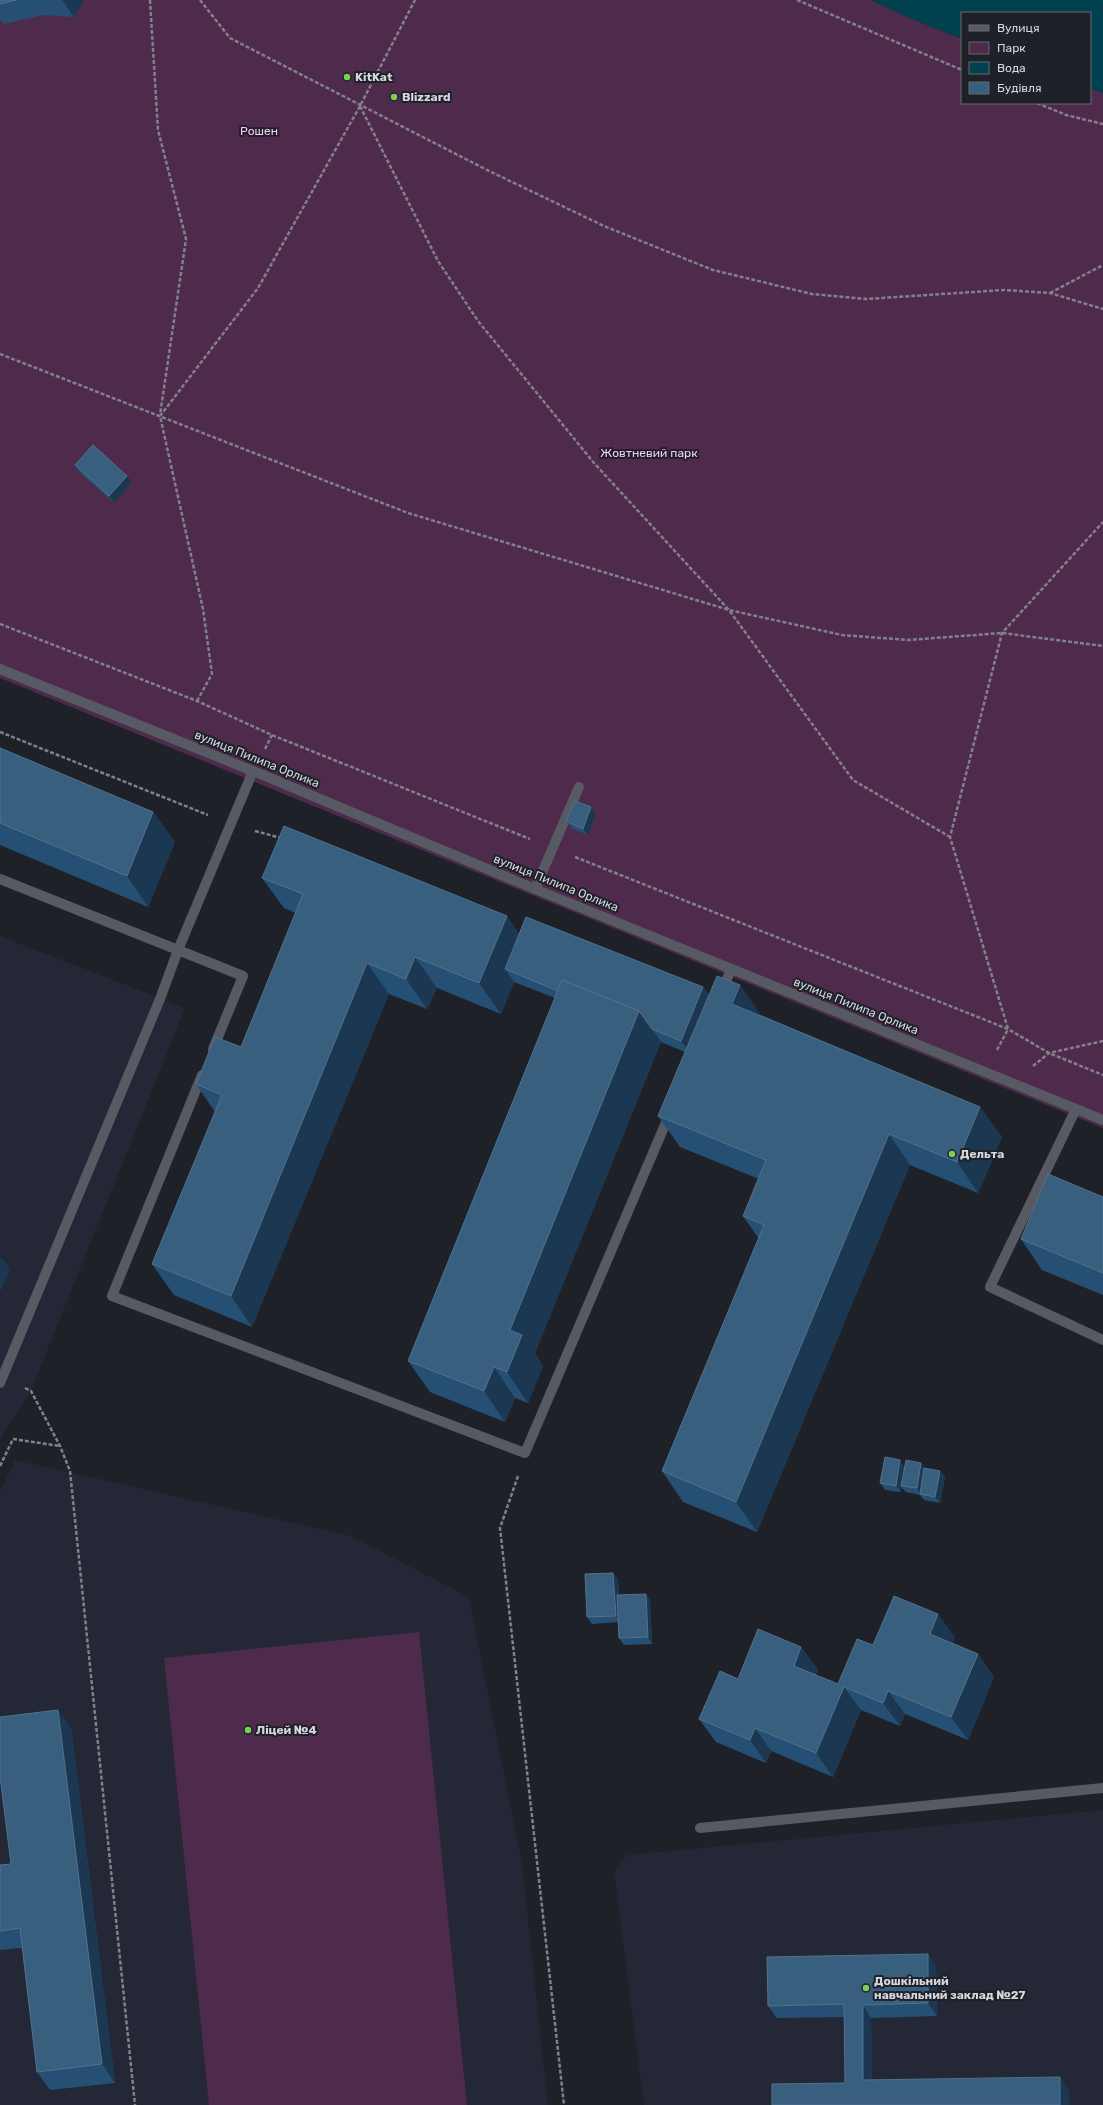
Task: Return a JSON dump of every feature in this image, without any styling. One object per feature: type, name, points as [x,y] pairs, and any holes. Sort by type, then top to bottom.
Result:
[{"type":"street","name":"вулиця Пилипа Орлика","points":[[0,669],[253,770],[535,889],[1103,1120]]},
{"type":"street","points":[[1,1380],[154,1013],[178,950],[253,770]]},
{"type":"street","points":[[535,889],[579,787]]},
{"type":"street","points":[[0,879],[243,976],[112,1296],[526,1453],[675,1102]]},
{"type":"street","points":[[718,1001],[731,969]]},
{"type":"street","points":[[1076,1109],[990,1287],[1103,1340]]},
{"type":"street","points":[[700,1828],[1103,1788]]},
{"type":"path","points":[[150,0],[158,130],[186,239],[160,416],[203,609],[212,674],[197,701]]},
{"type":"path","points":[[200,0],[230,38],[487,170],[604,226],[713,270],[812,294],[866,299],[1004,290],[1050,293],[1103,309]]},
{"type":"path","points":[[160,416],[258,288],[360,106],[415,0]]},
{"type":"path","points":[[797,0],[961,70]]},
{"type":"path","points":[[1039,104],[1066,115],[1103,124]]},
{"type":"path","points":[[360,106],[438,261],[478,321],[594,464],[729,610],[853,780],[950,838]]},
{"type":"path","points":[[1050,293],[1103,265]]},
{"type":"path","points":[[0,354],[408,513],[729,610],[842,635],[908,640],[1002,633],[1103,646]]},
{"type":"path","points":[[985,1072],[1008,1029],[950,838],[1002,633],[1103,522]]},
{"type":"path","points":[[0,732],[231,824],[284,839]]},
{"type":"path","points":[[1011,1083],[1049,1053],[1103,1041]]},
{"type":"path","points":[[1,1380],[31,1391],[60,1446],[70,1471],[135,2105]]},
{"type":"path","points":[[0,1466],[13,1439],[60,1446]]},
{"type":"path","points":[[526,1453],[500,1528],[564,2105]]},
{"type":"shaded area","points":[[0,936],[185,1008],[31,1391],[0,1440]]},
{"type":"shaded area","name":"Ліцей №4","points":[[15,1460],[351,1536],[469,1597],[522,1864],[548,2105],[0,2105],[0,1491]]},
{"type":"shaded area","name":"Дошкільний навчальний заклад №27","points":[[1103,1810],[1103,2105],[644,2105],[614,1872],[627,1855]]},
{"type":"green space","name":"Жовтневий парк","points":[[0,0],[871,0],[961,39],[961,104],[1091,104],[1091,88],[1103,93],[1103,1128],[0,678]]},
{"type":"green space","points":[[419,1632],[467,2105],[209,2105],[164,1658]]},
{"type":"water","points":[[871,0],[1103,0],[1103,93],[1091,88],[1091,12],[961,12],[961,39]]},
{"type":"building","points":[[0,0],[16,0],[0,4]]},
{"type":"building","points":[[93,445],[127,476],[109,496],[75,465]]},
{"type":"building","points":[[0,748],[153,812],[127,876],[0,823]]},
{"type":"building","points":[[575,801],[591,807],[583,829],[566,821]]},
{"type":"building","points":[[284,826],[507,916],[479,983],[415,957],[406,979],[367,963],[231,1296],[152,1264],[222,1095],[196,1084],[215,1037],[241,1047],[303,894],[262,878]]},
{"type":"building","points":[[526,917],[703,987],[681,1041],[652,1029],[639,1011],[562,980],[558,991],[505,969]]},
{"type":"building","points":[[717,976],[740,985],[732,1004],[980,1107],[957,1162],[889,1134],[736,1502],[662,1471],[764,1225],[743,1216],[766,1160],[658,1116]]},
{"type":"building","points":[[562,980],[639,1011],[510,1330],[522,1335],[507,1372],[494,1367],[484,1391],[408,1361]]},
{"type":"building","points":[[1048,1174],[1103,1197],[1103,1273],[1021,1239]]},
{"type":"building","points":[[885,1457],[900,1460],[896,1486],[880,1483]]},
{"type":"building","points":[[906,1460],[921,1463],[917,1488],[901,1486]]},
{"type":"building","points":[[924,1468],[940,1471],[935,1497],[920,1494]]},
{"type":"building","points":[[613,1573],[616,1616],[587,1617],[585,1574]]},
{"type":"building","points":[[646,1594],[648,1637],[619,1638],[617,1595]]},
{"type":"building","points":[[894,1596],[938,1614],[930,1634],[978,1654],[951,1717],[888,1691],[883,1703],[844,1687],[816,1753],[755,1728],[750,1740],[699,1719],[720,1671],[738,1679],[758,1629],[801,1647],[794,1666],[838,1684],[857,1639],[873,1645]]},
{"type":"building","points":[[58,1710],[102,2064],[37,2072],[20,1928],[0,1931],[0,1865],[11,1864],[0,1776],[0,1717]]},
{"type":"building","points":[[928,1954],[928,2003],[863,2005],[863,2080],[1060,2077],[1060,2105],[772,2105],[772,2084],[845,2083],[844,2004],[768,2006],[767,1957]]},
{"type":"place","name":"KitKat","points":[[347,77]]},
{"type":"place","name":"Blizzard","points":[[394,97]]},
{"type":"place","name":"Дельта","points":[[952,1154]]},
{"type":"place","name":"Ліцей №4","points":[[248,1730]]},
{"type":"place","name":"Дошкільний навчальний заклад №27","points":[[866,1988]]},
{"type":"park label","name":"Рошен","points":[[259,131]]}]
